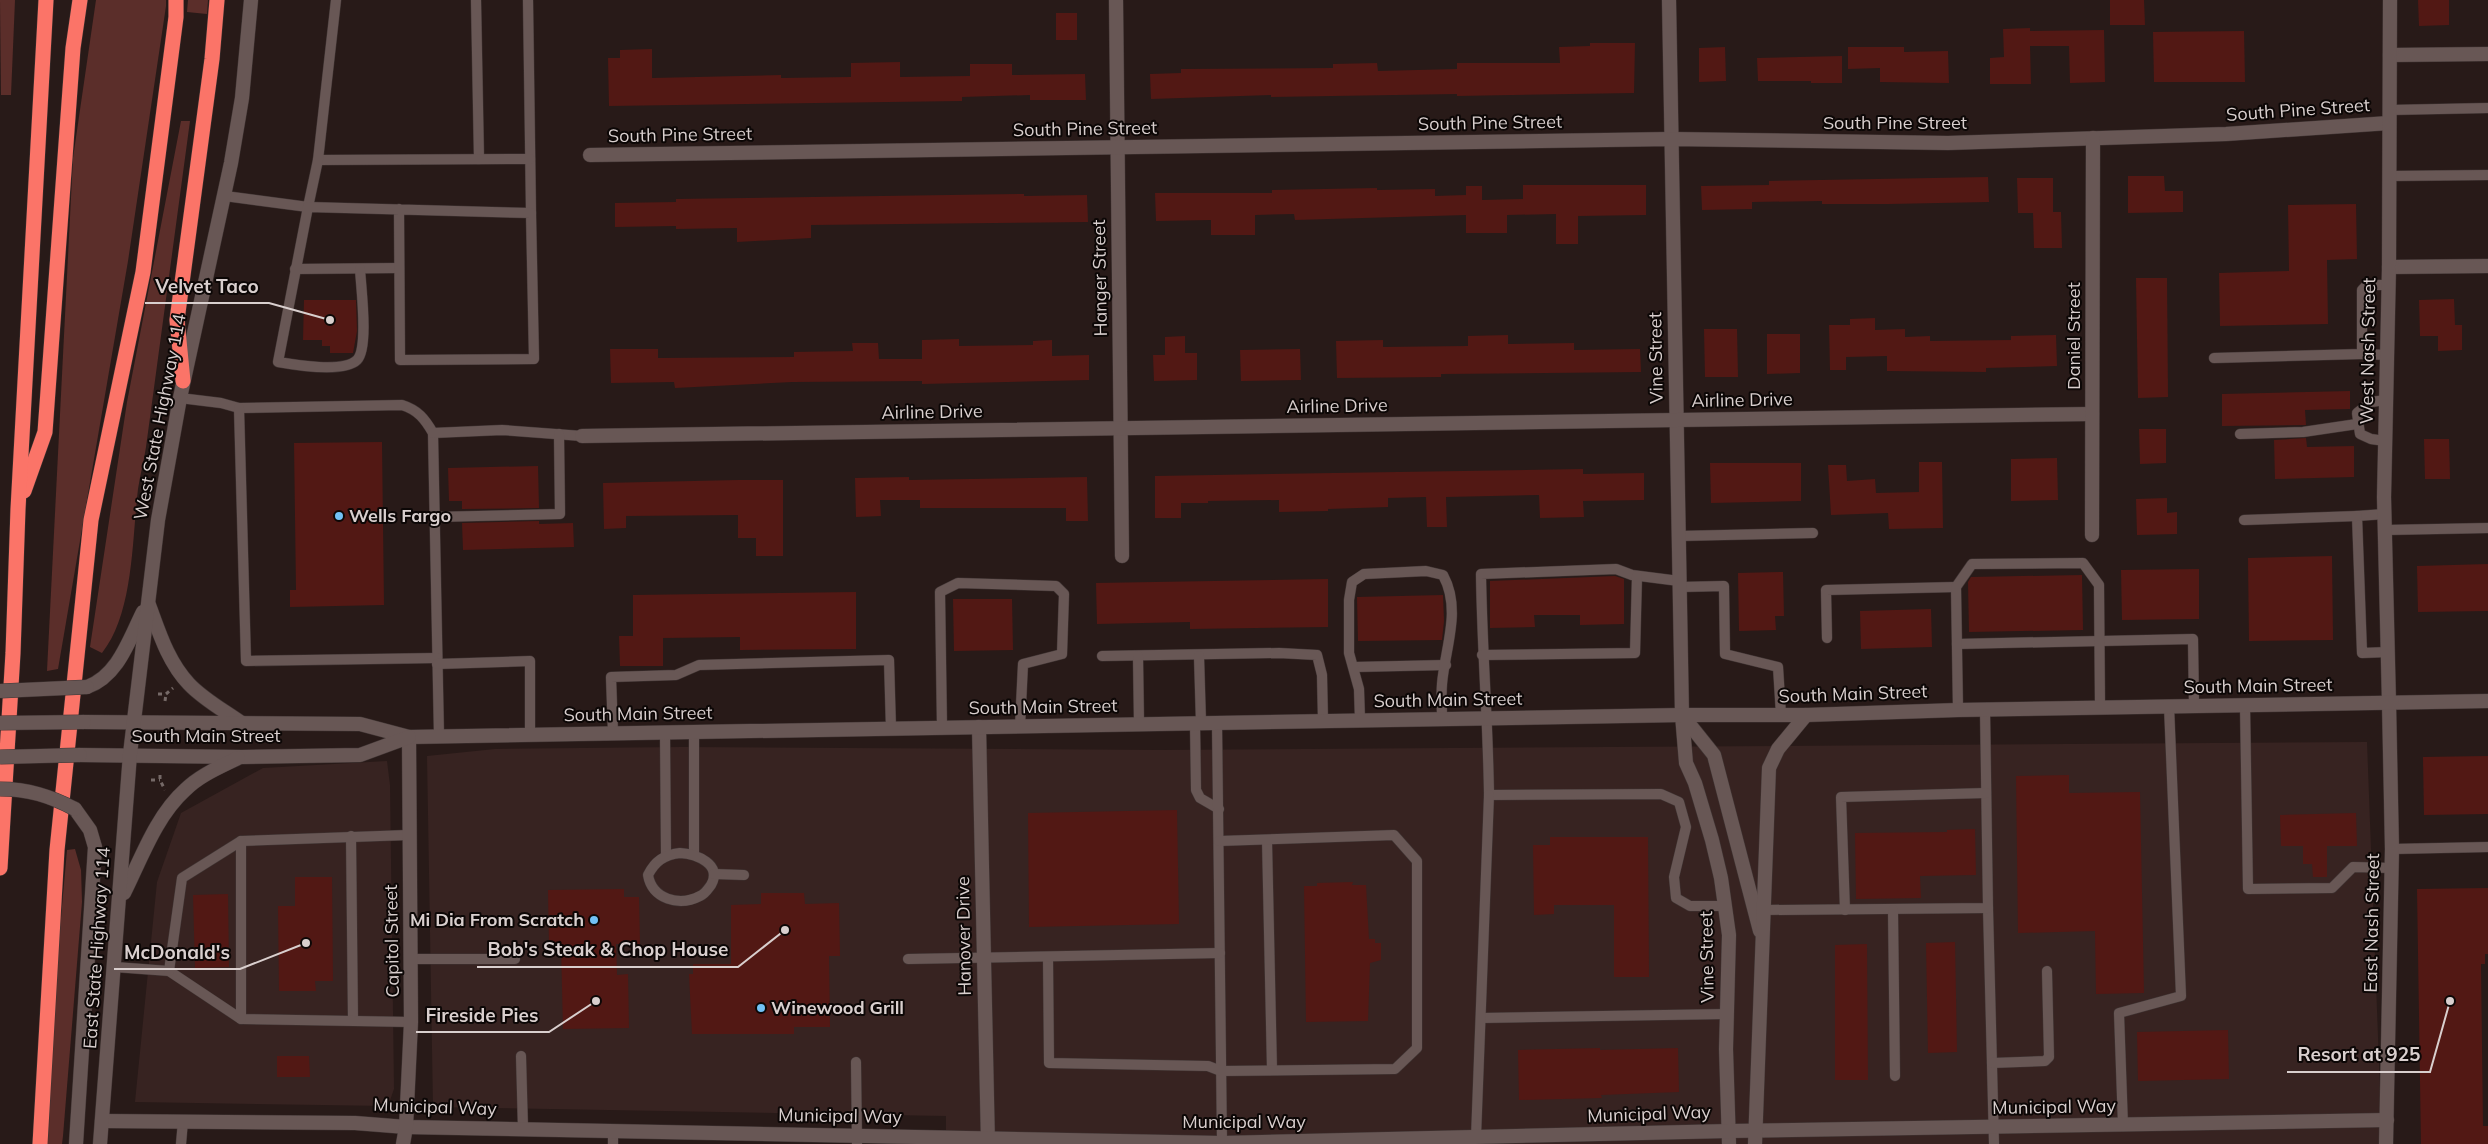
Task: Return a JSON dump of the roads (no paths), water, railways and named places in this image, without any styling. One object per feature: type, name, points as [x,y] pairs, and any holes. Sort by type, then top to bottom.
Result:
[{"type":"highway","points":[[0,868],[13,652],[18,509],[46,0]]},
{"type":"highway","points":[[18,509],[45,432],[73,48],[80,0]]},
{"type":"highway","points":[[40,1144],[57,850],[91,520],[143,272],[176,18],[176,0]]},
{"type":"highway","points":[[184,382],[176,320],[212,59],[217,0]]},
{"type":"street","name":"West State Highway 114","points":[[130,754],[158,520],[180,398],[225,196],[242,98],[251,0]]},
{"type":"street","name":"Hanger Street","points":[[1116,0],[1122,556]]},
{"type":"street","name":"Vine Street","points":[[1668,0],[1682,715],[1686,763],[1695,783],[1712,840],[1726,906],[1729,935],[1727,1014],[1729,1137]]},
{"type":"street","name":"West Nash Street","points":[[2389,703],[2385,442],[2389,267],[2390,0]]},
{"type":"street","points":[[2390,55],[2488,54]]},
{"type":"street","name":"South Pine Street","points":[[590,155],[1671,139],[1948,143],[2226,134],[2389,117]]},
{"type":"street","name":"Daniel Street","points":[[2092,535],[2093,138]]},
{"type":"street","points":[[2389,267],[2488,266]]},
{"type":"street","name":"Airline Drive","points":[[582,436],[2092,414]]},
{"type":"street","points":[[0,691],[87,688],[103,679],[116,665],[148,603]]},
{"type":"street","points":[[148,603],[163,642],[180,674],[201,694],[243,724]]},
{"type":"street","name":"South Main Street","points":[[0,723],[134,721],[243,724],[360,724],[409,737],[1682,715],[1806,716],[1958,710],[2488,701]]},
{"type":"street","name":"East Nash Street","points":[[2386,1144],[2392,868],[2389,703]]},
{"type":"street","points":[[1682,715],[1714,755],[1763,946]]},
{"type":"street","points":[[1755,1137],[1769,768],[1778,748],[1806,716]]},
{"type":"street","name":"Hanover Drive","points":[[979,727],[988,1141]]},
{"type":"street","name":"South Main Street","points":[[0,757],[130,754],[242,757],[360,755],[409,737]]},
{"type":"street","name":"Capitol Street","points":[[403,1144],[406,1127],[412,959],[408,835],[409,737]]},
{"type":"street","name":"East State Highway 114","points":[[100,1144],[121,898],[130,754]]},
{"type":"street","points":[[121,898],[165,813],[175,801],[198,779],[242,757]]},
{"type":"street","points":[[0,789],[34,792],[54,798],[74,810],[90,830],[95,848],[76,1144]]},
{"type":"street","name":"Municipal Way","points":[[102,1121],[355,1122],[406,1127],[523,1129],[613,1137],[1222,1143],[1476,1137],[1755,1137],[1994,1127],[2387,1120]]},
{"type":"lane","points":[[336,0],[318,160],[278,362],[308,367],[349,366],[358,360],[364,346],[360,270]]},
{"type":"lane","points":[[476,0],[479,159]]},
{"type":"lane","points":[[399,209],[400,360],[534,358],[528,0]]},
{"type":"lane","points":[[2389,117],[2488,108]]},
{"type":"lane","points":[[318,160],[530,159]]},
{"type":"lane","points":[[2389,176],[2488,175]]},
{"type":"lane","points":[[225,196],[308,206],[531,213]]},
{"type":"lane","points":[[296,269],[360,270],[400,268]]},
{"type":"lane","points":[[2362,354],[2362,290],[2367,285],[2388,285]]},
{"type":"lane","points":[[2214,358],[2387,355]]},
{"type":"lane","points":[[180,398],[221,403],[239,408],[402,405],[412,408],[423,417],[433,432],[439,736]]},
{"type":"lane","points":[[2385,442],[2360,434],[2357,424],[2357,413],[2362,406],[2371,402],[2386,400]]},
{"type":"lane","points":[[239,408],[246,661],[530,661],[530,735]]},
{"type":"lane","points":[[2240,434],[2303,432],[2357,424]]},
{"type":"lane","points":[[433,432],[502,430],[582,436]]},
{"type":"lane","points":[[434,517],[560,514],[559,434]]},
{"type":"lane","points":[[2244,520],[2385,514]]},
{"type":"lane","points":[[2357,516],[2362,653],[2388,652]]},
{"type":"lane","points":[[2385,530],[2488,528]]},
{"type":"lane","points":[[1679,536],[1813,533]]},
{"type":"lane","points":[[1958,710],[1956,586],[1972,564],[2083,563],[2098,585],[2100,708]]},
{"type":"lane","points":[[1476,1137],[1489,795],[1488,718],[1482,655],[1481,574],[1616,569],[1637,576],[1680,584],[1724,586],[1725,654],[1778,667],[1781,715]]},
{"type":"lane","points":[[1360,720],[1359,689],[1349,653],[1349,600],[1352,582],[1364,574],[1426,571],[1443,575],[1451,590],[1452,624],[1442,684],[1442,719]]},
{"type":"lane","points":[[1482,655],[1635,653],[1637,576]]},
{"type":"lane","points":[[942,728],[940,592],[958,584],[1056,586],[1064,594],[1062,654],[1023,664],[1020,726]]},
{"type":"lane","points":[[1827,638],[1826,590],[1956,586]]},
{"type":"lane","points":[[1957,644],[2193,639],[2194,706]]},
{"type":"lane","points":[[1102,656],[1200,656],[1279,653],[1317,655],[1322,674],[1323,721]]},
{"type":"lane","points":[[1138,656],[1139,724]]},
{"type":"lane","points":[[1200,656],[1196,790],[1200,798],[1219,809]]},
{"type":"lane","points":[[613,733],[611,677],[676,674],[699,665],[889,660],[891,728]]},
{"type":"lane","points":[[1354,667],[1446,665]]},
{"type":"lane","points":[[2245,705],[2248,889],[2332,888],[2353,867],[2392,868]]},
{"type":"lane","points":[[2123,1124],[2119,1013],[2181,996],[2169,706]]},
{"type":"lane","points":[[1985,710],[1994,1144]]},
{"type":"lane","points":[[1217,723],[1222,1143]]},
{"type":"lane","points":[[665,732],[666,856]]},
{"type":"lane","points":[[694,732],[694,855]]},
{"type":"lane","points":[[1845,910],[1841,796],[1986,793]]},
{"type":"lane","points":[[1489,795],[1661,794],[1679,802],[1686,827],[1674,877],[1676,898],[1690,906],[1726,906]]},
{"type":"lane","points":[[169,971],[182,878],[241,841],[408,835]]},
{"type":"lane","points":[[1048,957],[1049,1063],[1208,1066],[1221,1071],[1395,1069],[1417,1048],[1417,861],[1394,835],[1219,841]]},
{"type":"lane","points":[[351,836],[353,1020]]},
{"type":"lane","points":[[1267,840],[1272,1070]]},
{"type":"lane","points":[[241,841],[241,1019]]},
{"type":"lane","points":[[2392,849],[2488,847]]},
{"type":"lane","points":[[680,853],[694,855],[707,862],[714,874],[710,887],[700,896],[680,900],[660,896],[651,887],[648,875],[657,862],[666,856],[680,853]]},
{"type":"lane","points":[[714,874],[744,875]]},
{"type":"lane","points":[[1765,910],[1988,908]]},
{"type":"lane","points":[[1892,910],[1895,1076]]},
{"type":"lane","points":[[908,959],[1220,953]]},
{"type":"lane","points":[[412,959],[516,958]]},
{"type":"lane","points":[[115,967],[169,971],[241,1019],[411,1022]]},
{"type":"lane","points":[[1992,1063],[2045,1061],[2049,1057],[2047,971]]},
{"type":"lane","points":[[1481,1018],[1727,1014]]},
{"type":"lane","points":[[521,1056],[523,1129]]},
{"type":"lane","points":[[856,1062],[858,1140]]},
{"type":"lane","points":[[181,1144],[183,1121]]},
{"type":"place","name":"Velvet Taco","points":[[330,320]]},
{"type":"place","name":"Wells Fargo","points":[[339,516]]},
{"type":"place","name":"Mi Dia From Scratch","points":[[594,920]]},
{"type":"place","name":"Bob's Steak & Chop House","points":[[785,930]]},
{"type":"place","name":"McDonald's","points":[[306,943]]},
{"type":"place","name":"Fireside Pies","points":[[596,1001]]},
{"type":"place","name":"Resort at 925","points":[[2450,1001]]},
{"type":"place","name":"Winewood Grill","points":[[761,1008]]}]
